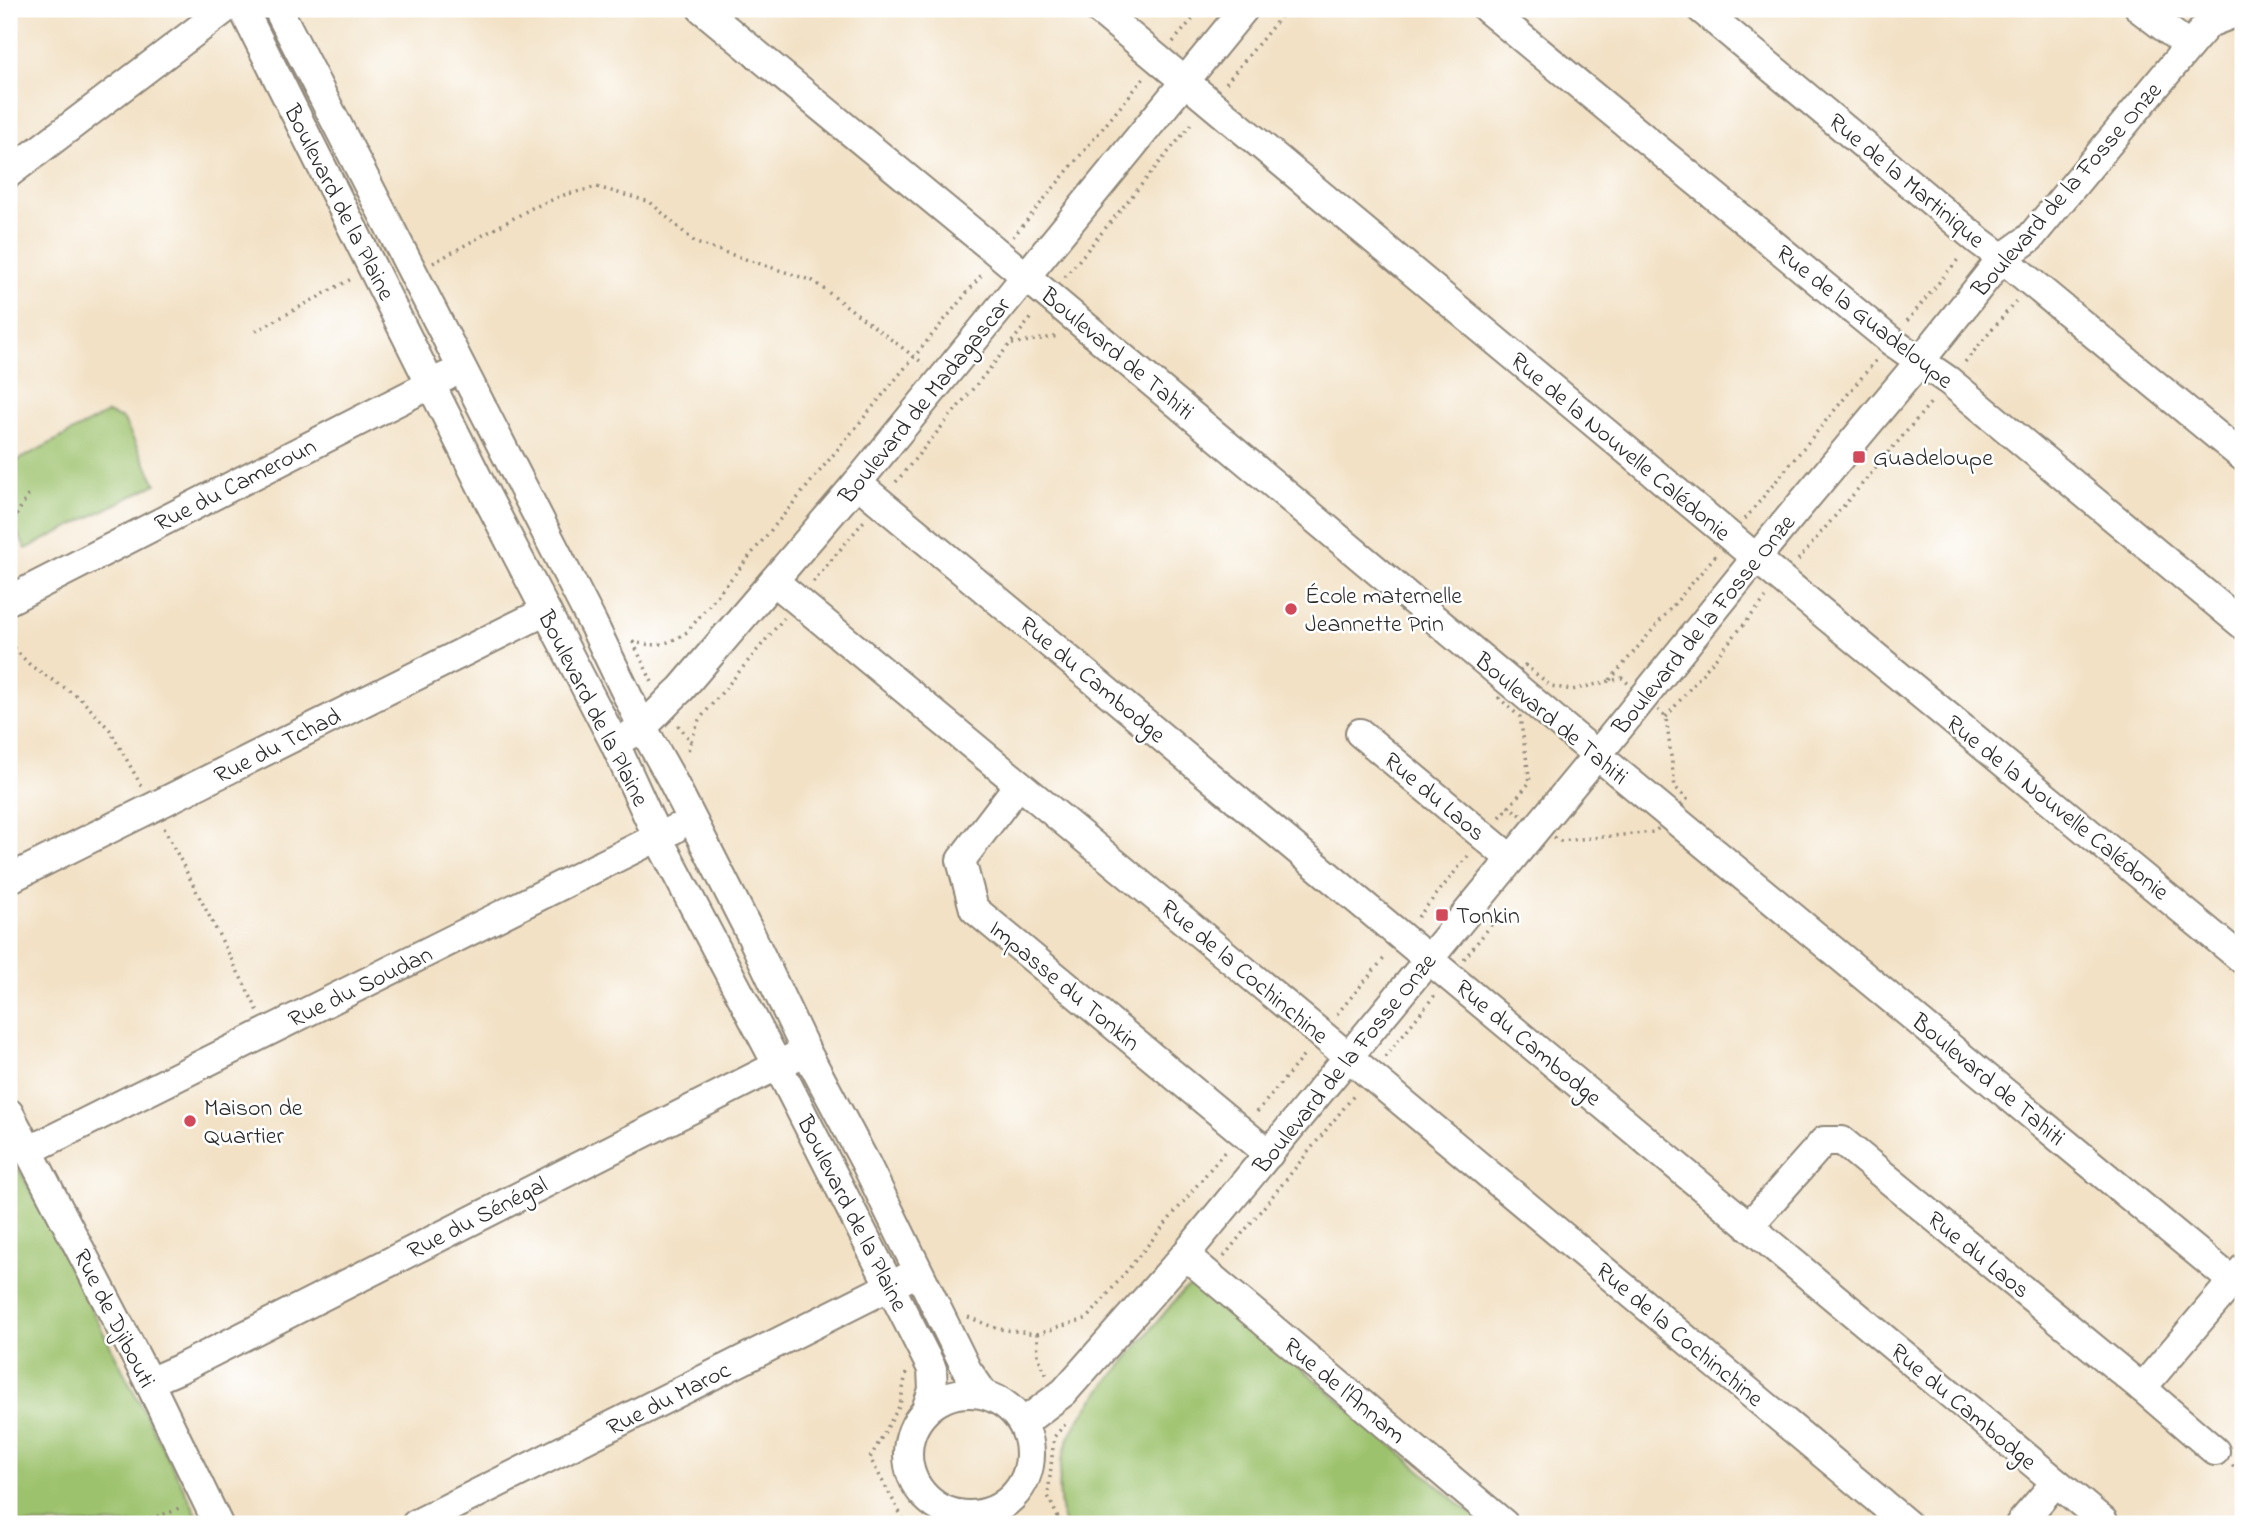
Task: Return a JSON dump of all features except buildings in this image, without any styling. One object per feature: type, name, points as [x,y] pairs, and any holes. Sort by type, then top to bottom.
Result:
[{"type":"street","points":[[9,173],[225,9]]},
{"type":"street","name":"Boulevard de la Plaine","points":[[243,9],[615,744],[658,838],[778,1064],[932,1369],[933,1390],[926,1409]]},
{"type":"street","name":"Boulevard de la Plaine","points":[[278,9],[750,933],[806,1051],[967,1370],[985,1394]]},
{"type":"street","name":"Boulevard de Tahiti","points":[[702,9],[1597,755],[2240,1280]]},
{"type":"street","name":"Rue de la Nouvelle Calédonie","points":[[1098,9],[1730,537],[2243,960]]},
{"type":"street","name":"Boulevard de Madagascar","points":[[615,744],[643,728],[663,704],[681,689],[774,581],[1244,9]]},
{"type":"street","name":"Rue de la Guadeloupe","points":[[1487,9],[1891,341],[1949,381],[2243,625]]},
{"type":"street","name":"Rue de la Martinique","points":[[1701,9],[2243,457]]},
{"type":"street","points":[[2140,9],[2189,46]]},
{"type":"street","name":"Boulevard de la Fosse Onze","points":[[1023,1423],[1064,1392],[1185,1255],[2002,258],[2030,238],[2209,23],[2241,13]]},
{"type":"street","name":"Rue du Cameroun","points":[[9,600],[462,368]]},
{"type":"street","name":"Rue du Cambodge","points":[[857,483],[2103,1521]]},
{"type":"street","name":"Rue de la Cochinchine","points":[[774,581],[1907,1524]]},
{"type":"street","name":"Rue du Tchad","points":[[9,879],[546,611]]},
{"type":"street","name":"Rue du Laos","points":[[1360,733],[1511,859]]},
{"type":"street","name":"Impasse du Tonkin","points":[[1019,784],[961,860],[974,909],[1269,1154]]},
{"type":"street","name":"Rue du Soudan","points":[[28,1151],[692,819]]},
{"type":"street","points":[[718,951],[750,933]]},
{"type":"street","name":"Rue du Sénégal","points":[[149,1382],[806,1051]]},
{"type":"street","name":"Rue de Djibouti","points":[[9,1113],[149,1382],[218,1524]]},
{"type":"street","name":"Rue du Laos","points":[[1749,1226],[1824,1140],[1842,1141],[2215,1451]]},
{"type":"street","points":[[835,1178],[864,1162]]},
{"type":"street","name":"Rue de l'Annam","points":[[1185,1255],[1504,1524]]},
{"type":"street","name":"Rue du Maroc","points":[[416,1524],[919,1272]]},
{"type":"street","points":[[2142,1388],[2240,1280]]},
{"type":"street","points":[[964,1392],[985,1394],[1000,1400],[1013,1410],[1023,1423],[1030,1441],[1031,1459],[1027,1477],[1008,1515],[984,1513],[940,1517],[911,1476],[907,1452],[913,1429],[926,1409],[944,1398],[964,1392]]},
{"type":"street","points":[[2020,1524],[2056,1482]]},
{"type":"path","points":[[632,642],[653,646],[670,643],[687,632],[1201,9]]},
{"type":"path","points":[[691,741],[699,720],[1287,9]]},
{"type":"path","points":[[414,273],[532,208],[564,195],[597,187],[650,202],[696,243],[813,281],[942,378]]},
{"type":"path","points":[[1609,681],[1976,238]]},
{"type":"path","points":[[256,331],[373,268]]},
{"type":"path","points":[[1666,717],[2032,282]]},
{"type":"path","points":[[1010,344],[1090,330]]},
{"type":"path","points":[[9,527],[30,492]]},
{"type":"path","points":[[963,1312],[969,1318],[998,1329],[1037,1334],[1088,1318],[1509,807]]},
{"type":"path","points":[[1037,1334],[1038,1357],[1048,1376],[1079,1409],[1054,1437],[1048,1496],[1061,1524]]},
{"type":"path","points":[[906,1524],[870,1458],[900,1405],[908,1364]]},
{"type":"path","points":[[130,1524],[171,1512],[203,1495]]},
{"type":"green space","points":[[107,413],[123,419],[156,484],[26,549],[9,517],[9,465]]},
{"type":"green space","points":[[9,1149],[202,1524],[9,1524]]},
{"type":"green space","points":[[1191,1286],[1206,1286],[1483,1524],[1064,1524],[1060,1476],[1063,1456],[1079,1420],[1183,1291]]},
{"type":"place","name":"Guadeloupe","points":[[1859,457]]},
{"type":"place","name":"École maternelle Jeannette Prin","points":[[1291,609]]},
{"type":"place","name":"Tonkin","points":[[1442,915]]},
{"type":"place","name":"Maison de Quartier","points":[[190,1121]]}]
